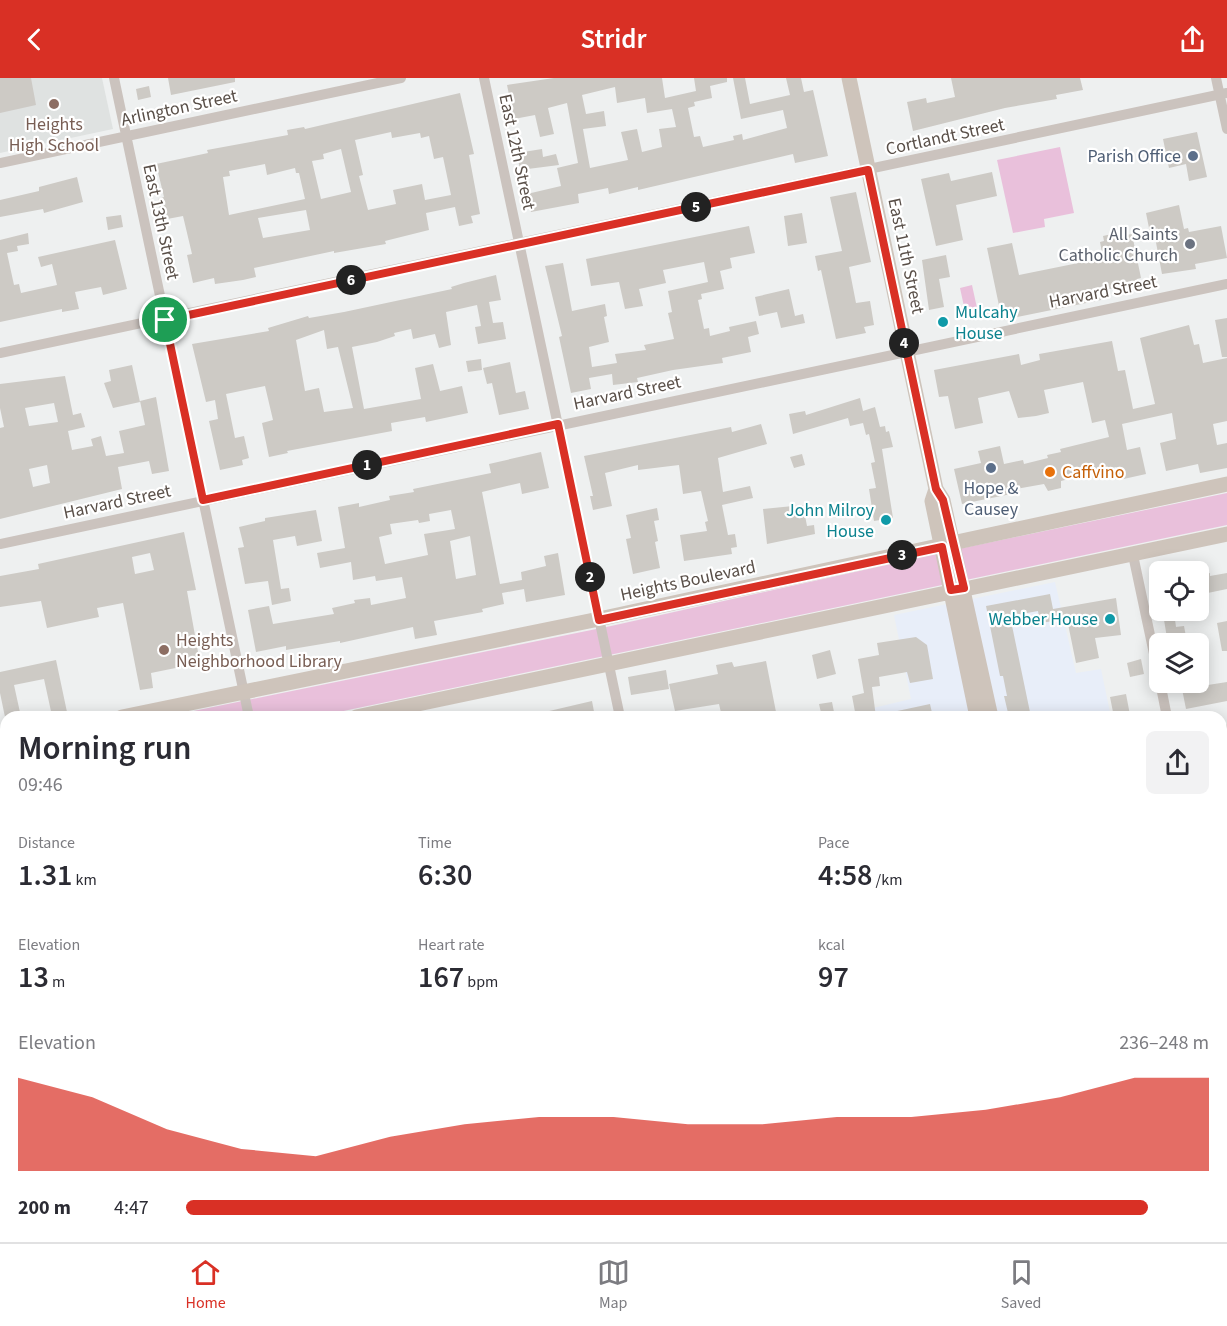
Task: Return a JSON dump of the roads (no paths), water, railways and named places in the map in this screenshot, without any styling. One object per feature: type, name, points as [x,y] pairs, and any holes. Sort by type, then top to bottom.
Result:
[{"type":"main road","name":"East 11th Street","points":[[849,78],[905,350],[936,489],[943,500],[948,545],[958,589]]},
{"type":"main road","name":"Heights Boulevard","points":[[150,711],[599,620],[1227,484]]},
{"type":"main road","points":[[384,711],[1227,534]]},
{"type":"main road","points":[[958,589],[976,711]]},
{"type":"main road","points":[[958,589],[989,711]]},
{"type":"street","name":"East 13th Street","points":[[114,78],[248,711]]},
{"type":"street","name":"Arlington Street","points":[[0,163],[401,78]]},
{"type":"street","name":"East 12th Street","points":[[484,78],[619,711]]},
{"type":"street","points":[[1216,78],[1223,94],[1227,129]]},
{"type":"street","name":"Cortlandt Street","points":[[0,353],[165,320],[1223,94]]},
{"type":"street","name":"Harvard Street","points":[[0,544],[905,350],[1227,284]]},
{"type":"street","points":[[1133,555],[1150,633]]},
{"type":"street","points":[[1162,693],[1166,711]]},
{"type":"place","name":"Heights High School","points":[[54,104]]},
{"type":"place","name":"Parish Office","points":[[1193,156]]},
{"type":"place","name":"All Saints Catholic Church","points":[[1190,244]]},
{"type":"place","name":"Mulcahy House","points":[[943,322]]},
{"type":"place","name":"Hope & Causey","points":[[991,468]]},
{"type":"place","name":"Caffvino","points":[[1050,472]]},
{"type":"place","name":"John Milroy House","points":[[886,520]]},
{"type":"place","name":"Webber House","points":[[1110,619]]},
{"type":"place","name":"Heights Neighborhood Library","points":[[164,650]]}]
